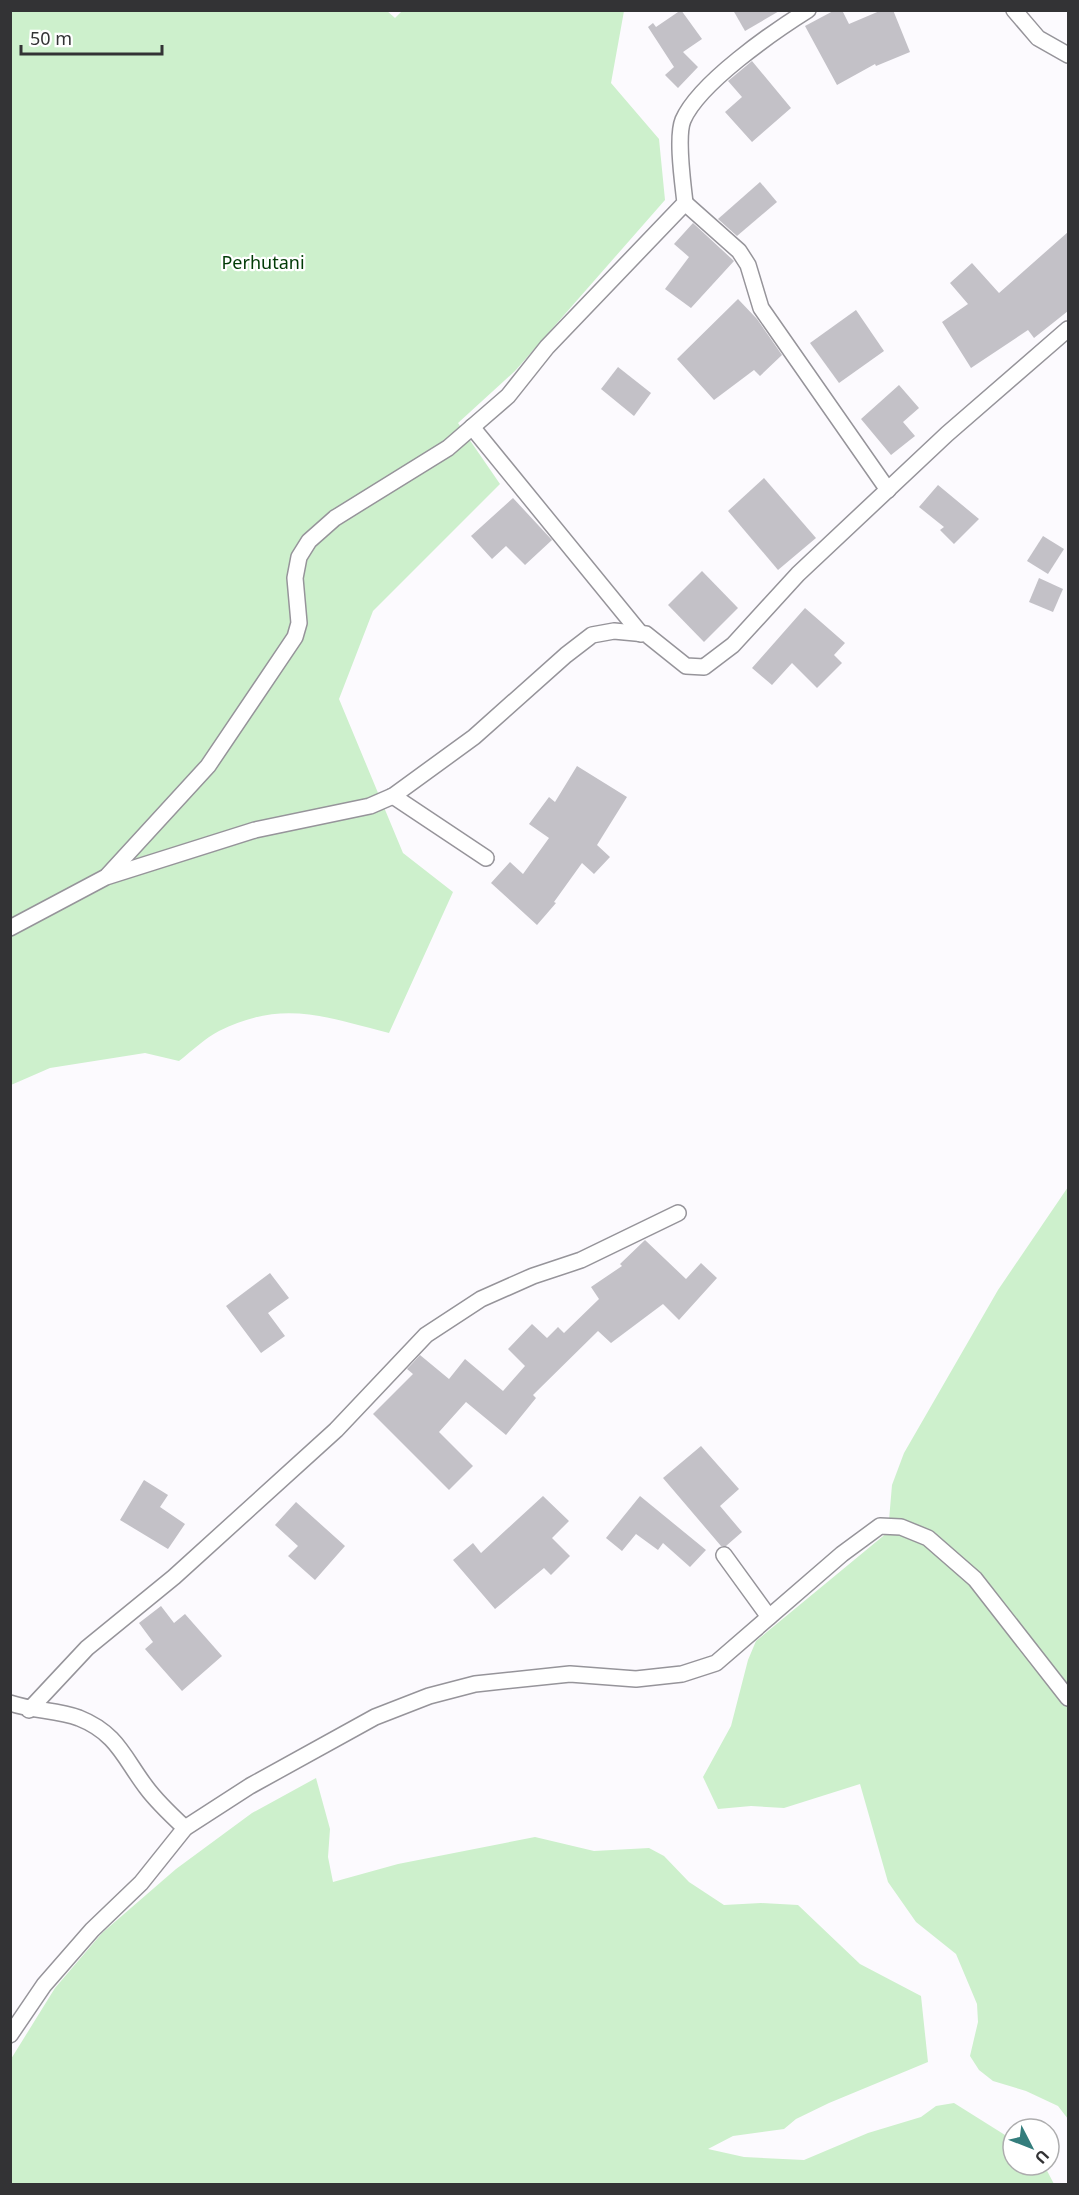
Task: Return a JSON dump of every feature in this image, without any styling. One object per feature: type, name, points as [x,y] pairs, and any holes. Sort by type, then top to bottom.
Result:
[{"type":"street","points":[[808,10],[759,43],[700,95],[683,121],[681,154],[685,203],[739,251],[748,265],[761,308],[888,490]]},
{"type":"street","points":[[1014,10],[1038,38],[1068,56]]},
{"type":"street","points":[[106,877],[208,766],[295,637],[299,623],[295,578],[299,557],[309,541],[335,518],[448,448],[508,396],[555,338],[685,203]]},
{"type":"street","points":[[10,928],[106,877],[255,830],[370,806],[393,796],[474,737],[566,655],[592,635],[615,631],[646,634],[686,666],[704,668],[733,645],[798,574],[947,434],[1068,329]]},
{"type":"street","points":[[472,427],[641,634]]},
{"type":"street","points":[[393,796],[486,858]]},
{"type":"street","points":[[29,1710],[87,1648],[174,1576],[336,1430],[426,1335],[481,1299],[533,1276],[580,1260],[678,1213]]},
{"type":"street","points":[[10,2035],[44,1985],[92,1930],[141,1883],[185,1828],[250,1786],[375,1717],[429,1696],[475,1684],[526,1677],[570,1674],[636,1679],[682,1674],[716,1663],[842,1554],[880,1526],[901,1527],[928,1538],[975,1579],[1068,1698]]},
{"type":"street","points":[[724,1555],[769,1617]]},
{"type":"street","points":[[10,1703],[29,1710],[80,1719],[109,1738],[131,1761],[157,1801],[185,1828]]},
{"type":"green space","name":"Perhutani","points":[[386,10],[395,18],[403,10],[624,11],[611,83],[659,139],[665,200],[515,371],[458,423],[500,484],[373,611],[339,699],[403,853],[453,892],[389,1033],[324,1017],[284,1013],[242,1021],[219,1031],[179,1061],[145,1053],[50,1068],[11,1085],[11,11]]},
{"type":"green space","points":[[1068,1187],[1068,2119],[1058,2106],[1026,2091],[993,2081],[979,2070],[970,2056],[978,2022],[977,2004],[956,1954],[916,1922],[888,1882],[860,1784],[784,1808],[751,1806],[718,1809],[703,1777],[731,1726],[748,1660],[756,1641],[888,1532],[892,1485],[904,1453],[998,1290]]},
{"type":"green space","points":[[316,1778],[330,1829],[328,1857],[333,1882],[398,1864],[535,1837],[594,1851],[649,1848],[664,1856],[689,1882],[724,1905],[761,1903],[798,1905],[860,1964],[921,1996],[928,2062],[829,2103],[796,2119],[784,2129],[733,2136],[708,2149],[744,2157],[804,2160],[868,2133],[921,2117],[936,2106],[954,2103],[1001,2132],[1001,2177],[1050,2177],[1054,2184],[11,2184],[11,2059],[55,1988],[102,1933],[176,1869],[252,1813]]},
{"type":"building","points":[[681,10],[702,39],[683,52],[698,67],[678,88],[665,75],[674,67],[648,27],[653,23],[656,27]]},
{"type":"building","points":[[733,10],[781,10],[745,31]]},
{"type":"building","points":[[835,10],[842,10],[849,24],[882,10],[893,10],[910,52],[876,66],[875,64],[837,85],[805,26]]},
{"type":"building","points":[[752,61],[791,108],[752,142],[725,112],[742,97],[728,81]]},
{"type":"building","points":[[760,182],[777,202],[737,236],[718,219]]},
{"type":"building","points":[[693,223],[734,261],[691,308],[665,289],[689,257],[674,244]]},
{"type":"building","points":[[1068,232],[1068,311],[1034,338],[1028,330],[971,368],[942,322],[968,304],[950,283],[972,263],[999,293]]},
{"type":"building","points":[[738,299],[757,319],[782,355],[760,376],[754,370],[714,400],[677,359]]},
{"type":"building","points":[[856,310],[884,351],[839,383],[810,343]]},
{"type":"building","points":[[618,367],[651,393],[634,416],[601,389]]},
{"type":"building","points":[[899,385],[919,408],[903,422],[915,436],[891,455],[861,419]]},
{"type":"building","points":[[764,478],[816,538],[778,570],[728,511]]},
{"type":"building","points":[[938,485],[979,519],[954,544],[940,530],[944,527],[919,507]]},
{"type":"building","points":[[513,498],[552,540],[525,565],[506,546],[492,559],[471,536]]},
{"type":"building","points":[[1043,536],[1064,549],[1048,574],[1027,561]]},
{"type":"building","points":[[702,571],[738,608],[704,642],[668,605]]},
{"type":"building","points":[[1039,578],[1063,589],[1053,612],[1029,602]]},
{"type":"building","points":[[805,608],[845,643],[834,655],[842,663],[817,688],[792,663],[772,685],[752,668]]},
{"type":"building","points":[[577,766],[627,797],[597,845],[610,857],[594,874],[582,863],[554,902],[556,903],[537,925],[491,883],[510,862],[523,874],[549,838],[529,824],[549,797],[555,802]]},
{"type":"building","points":[[645,1240],[686,1279],[701,1263],[717,1278],[679,1320],[663,1304],[611,1343],[598,1331],[533,1395],[536,1398],[506,1435],[466,1402],[439,1432],[473,1466],[449,1490],[373,1414],[413,1374],[407,1369],[420,1355],[449,1379],[465,1359],[503,1391],[525,1366],[508,1349],[532,1324],[547,1338],[558,1327],[564,1333],[599,1299],[591,1287],[622,1266],[620,1264]]},
{"type":"building","points":[[270,1273],[289,1298],[268,1313],[285,1336],[261,1353],[226,1306]]},
{"type":"building","points":[[701,1446],[739,1489],[720,1506],[742,1532],[726,1546],[721,1546],[663,1478]]},
{"type":"building","points":[[144,1480],[168,1495],[160,1507],[185,1524],[168,1549],[120,1520]]},
{"type":"building","points":[[543,1496],[569,1521],[552,1538],[570,1556],[551,1575],[544,1568],[495,1609],[453,1560],[473,1543],[481,1553]]},
{"type":"building","points":[[640,1496],[706,1550],[690,1567],[663,1543],[658,1550],[636,1534],[622,1551],[606,1538]]},
{"type":"building","points":[[296,1502],[345,1546],[315,1580],[288,1556],[298,1546],[275,1525]]},
{"type":"building","points":[[161,1606],[174,1623],[185,1614],[222,1656],[182,1691],[145,1649],[153,1642],[139,1623]]}]
